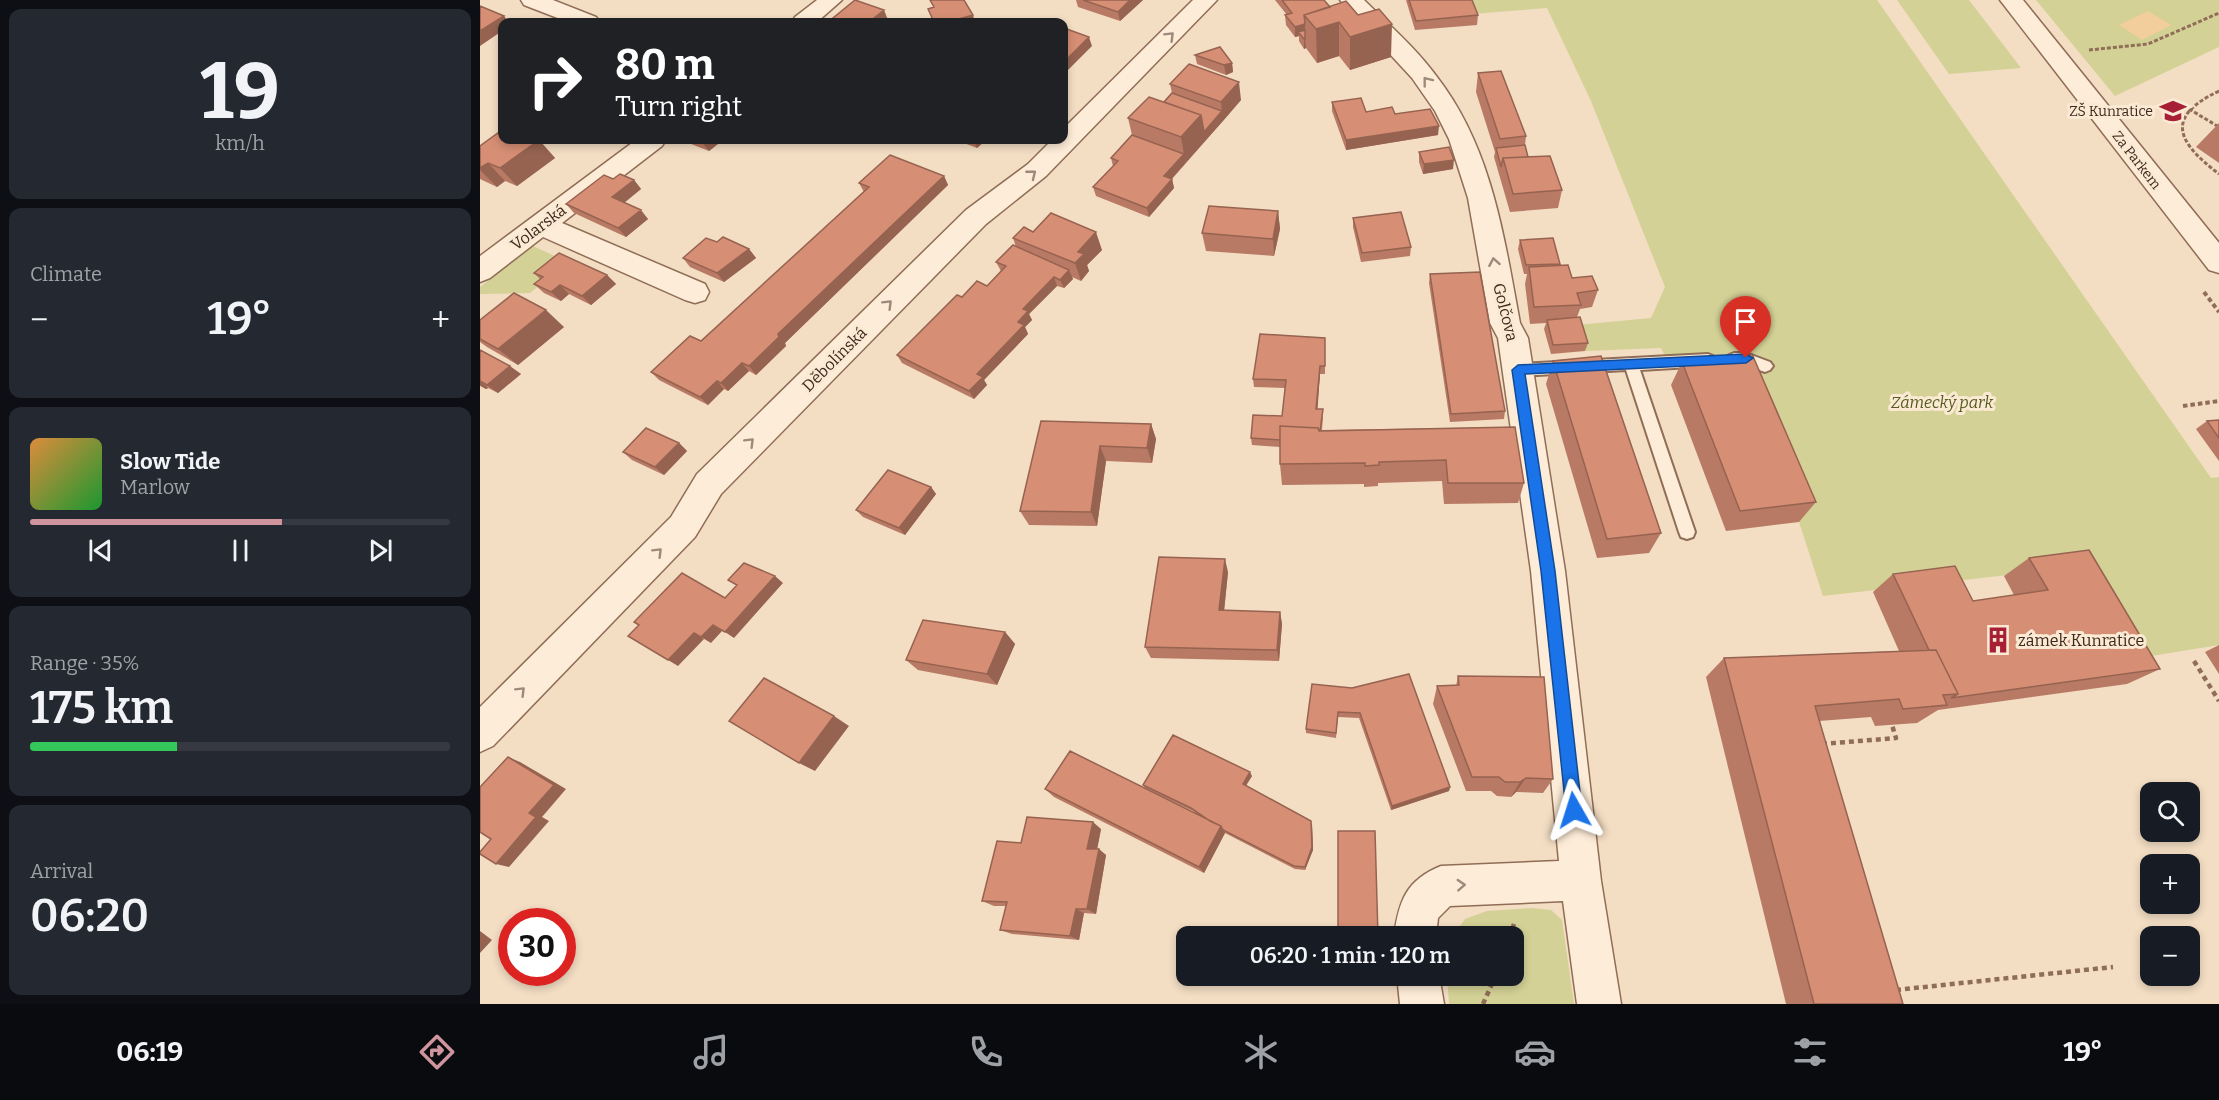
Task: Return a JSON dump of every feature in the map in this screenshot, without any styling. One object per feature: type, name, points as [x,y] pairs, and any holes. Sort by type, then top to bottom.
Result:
[{"type":"street","points":[[532,0],[578,18]]},
{"type":"street","points":[[808,18],[831,0]]},
{"type":"street","name":"Děbolínská","points":[[1068,139],[1206,0]]},
{"type":"street","name":"Golčova","points":[[1351,0],[1404,53],[1431,85],[1460,133],[1481,192],[1505,323],[1513,338],[1548,571],[1581,882],[1599,1004]]},
{"type":"street","name":"Za Parkem","points":[[2011,0],[2219,263]]},
{"type":"street","name":"Volarská","points":[[480,271],[648,144]]},
{"type":"street","name":"Děbolínská","points":[[480,733],[683,527],[691,517],[703,492],[717,475],[976,217],[1037,170],[1063,144]]},
{"type":"street","points":[[541,225],[695,292]]},
{"type":"street","points":[[1416,926],[1419,908],[1441,886],[1528,881],[1581,882]]},
{"type":"street","points":[[1420,986],[1422,1004]]},
{"type":"lane","points":[[1518,370],[1746,358],[1765,366]]},
{"type":"lane","points":[[1631,364],[1687,532]]},
{"type":"path","points":[[2078,51],[2148,44],[2219,13]]},
{"type":"path","points":[[2219,91],[2189,109],[2184,119],[2185,137],[2191,150],[2219,174]]},
{"type":"path","points":[[2189,109],[2219,128]]},
{"type":"path","points":[[2183,406],[2219,401]]},
{"type":"path","points":[[2193,661],[2219,701]]},
{"type":"path","points":[[1815,745],[1896,738],[1892,725]]},
{"type":"path","points":[[1892,990],[2113,967]]},
{"type":"path","points":[[1483,1004],[1491,986]]},
{"type":"green space","name":"Zámecký park","points":[[1450,0],[1877,0],[2211,478],[2219,477],[2219,645],[2114,662],[2061,569],[1823,596],[1799,522],[1739,378],[1668,362],[1661,348],[1585,351],[1577,325],[1651,318],[1665,287],[1591,101],[1547,8],[1472,14]]},
{"type":"green space","points":[[1897,0],[1969,0],[2021,68],[1949,74]]},
{"type":"green space","points":[[2036,0],[2219,0],[2219,47],[2115,96]]},
{"type":"green space","points":[[533,246],[568,262],[530,293],[480,294],[480,287]]},
{"type":"green space","points":[[1533,908],[1551,910],[1562,920],[1574,1004],[1449,1004],[1448,986],[1524,986],[1524,926],[1460,926],[1465,919],[1487,911]]},
{"type":"sand","points":[[2148,11],[2171,25],[2142,40],[2119,25]]},
{"type":"building","points":[[855,0],[884,10],[874,18],[833,18]]},
{"type":"building","points":[[930,0],[964,0],[973,15],[962,18],[932,18],[928,9],[934,7]]},
{"type":"building","points":[[1083,0],[1130,0],[1118,12]]},
{"type":"building","points":[[1282,0],[1324,0],[1330,7],[1304,15],[1305,24],[1295,27],[1285,15],[1292,13]]},
{"type":"building","points":[[1409,0],[1472,0],[1478,15],[1416,21]]},
{"type":"building","points":[[1346,1],[1358,15],[1379,9],[1392,24],[1350,37],[1339,22],[1316,29],[1304,15]]},
{"type":"building","points":[[480,6],[504,16],[498,18],[480,31]]},
{"type":"building","points":[[1068,29],[1089,37],[1068,58]]},
{"type":"building","points":[[1305,30],[1305,39],[1304,39],[1298,32]]},
{"type":"building","points":[[1220,47],[1232,63],[1224,65],[1195,55]]},
{"type":"building","points":[[1189,64],[1239,82],[1221,102],[1170,84]]},
{"type":"building","points":[[1501,71],[1526,136],[1500,139],[1478,73]]},
{"type":"building","points":[[1172,93],[1222,111],[1204,132],[1201,115],[1164,102]]},
{"type":"building","points":[[1149,97],[1201,115],[1181,137],[1128,118]]},
{"type":"building","points":[[1361,98],[1366,112],[1392,107],[1395,114],[1430,109],[1439,126],[1346,140],[1332,102]]},
{"type":"building","points":[[498,133],[498,144],[533,144],[500,168],[488,163],[480,168],[480,146]]},
{"type":"building","points":[[1132,135],[1184,154],[1164,176],[1172,179],[1147,208],[1093,187],[1118,161],[1111,158]]},
{"type":"building","points":[[1525,145],[1528,157],[1503,158],[1501,167],[1496,148]]},
{"type":"building","points":[[1449,147],[1454,160],[1424,164],[1419,152]]},
{"type":"building","points":[[890,155],[944,176],[778,334],[779,337],[749,366],[742,363],[721,383],[717,381],[700,397],[651,372],[690,336],[701,341],[869,187],[859,183]]},
{"type":"building","points":[[1550,156],[1562,190],[1513,194],[1503,158]]},
{"type":"building","points":[[620,174],[634,180],[612,197],[641,210],[618,228],[566,204],[604,175],[613,179]]},
{"type":"building","points":[[1209,206],[1278,211],[1273,239],[1202,233]]},
{"type":"building","points":[[1401,212],[1411,247],[1362,253],[1353,218]]},
{"type":"building","points":[[1051,213],[1096,232],[1078,252],[1084,254],[1075,263],[1013,238],[1024,227],[1033,232]]},
{"type":"building","points":[[723,237],[749,249],[717,273],[683,258],[706,238],[717,242]]},
{"type":"building","points":[[1553,238],[1560,264],[1526,265],[1520,240]]},
{"type":"building","points":[[1013,245],[1069,270],[1060,280],[1054,277],[1023,309],[1028,311],[1018,322],[1024,325],[977,374],[983,377],[969,391],[897,355],[957,295],[962,297],[977,281],[987,286],[1006,266],[996,262]]},
{"type":"building","points":[[559,253],[607,275],[582,296],[560,285],[551,292],[534,284],[543,277],[534,273]]},
{"type":"building","points":[[1568,265],[1572,278],[1592,276],[1598,290],[1577,293],[1581,305],[1534,307],[1529,267]]},
{"type":"building","points":[[1480,272],[1505,411],[1451,414],[1430,274]]},
{"type":"building","points":[[514,293],[546,310],[498,349],[480,339],[480,320]]},
{"type":"building","points":[[1580,317],[1588,343],[1553,345],[1547,320]]},
{"type":"building","points":[[1260,334],[1325,338],[1325,366],[1320,366],[1316,409],[1323,409],[1320,431],[1318,428],[1280,426],[1280,440],[1251,438],[1253,415],[1282,416],[1286,380],[1253,379]]},
{"type":"building","points":[[480,350],[510,366],[487,385],[480,381]]},
{"type":"building","points":[[1752,354],[1816,502],[1740,511],[1682,362]]},
{"type":"building","points":[[1601,356],[1661,533],[1607,539],[1553,361]]},
{"type":"building","points":[[2219,420],[2219,438],[2207,421]]},
{"type":"building","points":[[1041,421],[1151,424],[1147,448],[1100,446],[1091,512],[1020,511]]},
{"type":"building","points":[[1280,426],[1318,428],[1319,431],[1515,427],[1524,483],[1448,483],[1446,460],[1379,462],[1379,465],[1365,466],[1365,463],[1280,464]]},
{"type":"building","points":[[646,428],[679,443],[655,467],[623,452]]},
{"type":"building","points":[[888,470],[931,487],[899,528],[856,510]]},
{"type":"building","name":"zámek Kunratice","points":[[2089,550],[2160,669],[1951,698],[1958,694],[1936,650],[1929,650],[1893,574],[1955,566],[1973,601],[2048,590],[2029,558]]},
{"type":"building","points":[[1159,557],[1225,559],[1219,610],[1280,612],[1277,650],[1145,647]]},
{"type":"building","points":[[744,563],[775,576],[725,632],[713,625],[701,637],[694,633],[668,660],[628,636],[639,625],[634,622],[682,573],[725,598],[737,585],[728,580]]},
{"type":"building","points":[[923,620],[1005,632],[987,674],[906,660]]},
{"type":"building","points":[[1936,650],[1958,694],[1943,695],[1947,705],[1903,709],[1899,699],[1815,706],[1903,1004],[1814,1004],[1724,658]]},
{"type":"building","points":[[1409,674],[1450,787],[1392,806],[1360,713],[1338,712],[1336,733],[1306,729],[1312,684],[1352,688]]},
{"type":"building","points":[[1458,676],[1544,677],[1553,779],[1526,778],[1520,782],[1505,782],[1499,777],[1472,777],[1437,686],[1459,685]]},
{"type":"building","points":[[764,678],[834,716],[799,763],[729,721]]},
{"type":"building","points":[[1173,735],[1250,772],[1243,784],[1311,821],[1312,847],[1305,867],[1294,866],[1223,830],[1221,826],[1191,808],[1143,785]]},
{"type":"building","points":[[1070,751],[1221,826],[1199,867],[1045,789]]},
{"type":"building","points":[[508,757],[554,785],[529,813],[536,817],[496,864],[480,854],[491,839],[480,832],[480,787]]},
{"type":"building","points":[[1027,817],[1093,822],[1087,849],[1099,849],[1087,909],[1076,909],[1070,936],[1000,930],[1007,902],[982,901],[997,841],[1021,843]]},
{"type":"building","points":[[1338,831],[1375,831],[1378,926],[1338,926]]},
{"type":"place","name":"ZŠ Kunratice","points":[[2173,111]]},
{"type":"place","name":"zámek Kunratice","points":[[1998,640]]},
{"type":"route","points":[[1574,810],[1548,571],[1518,370],[1746,358]]}]
